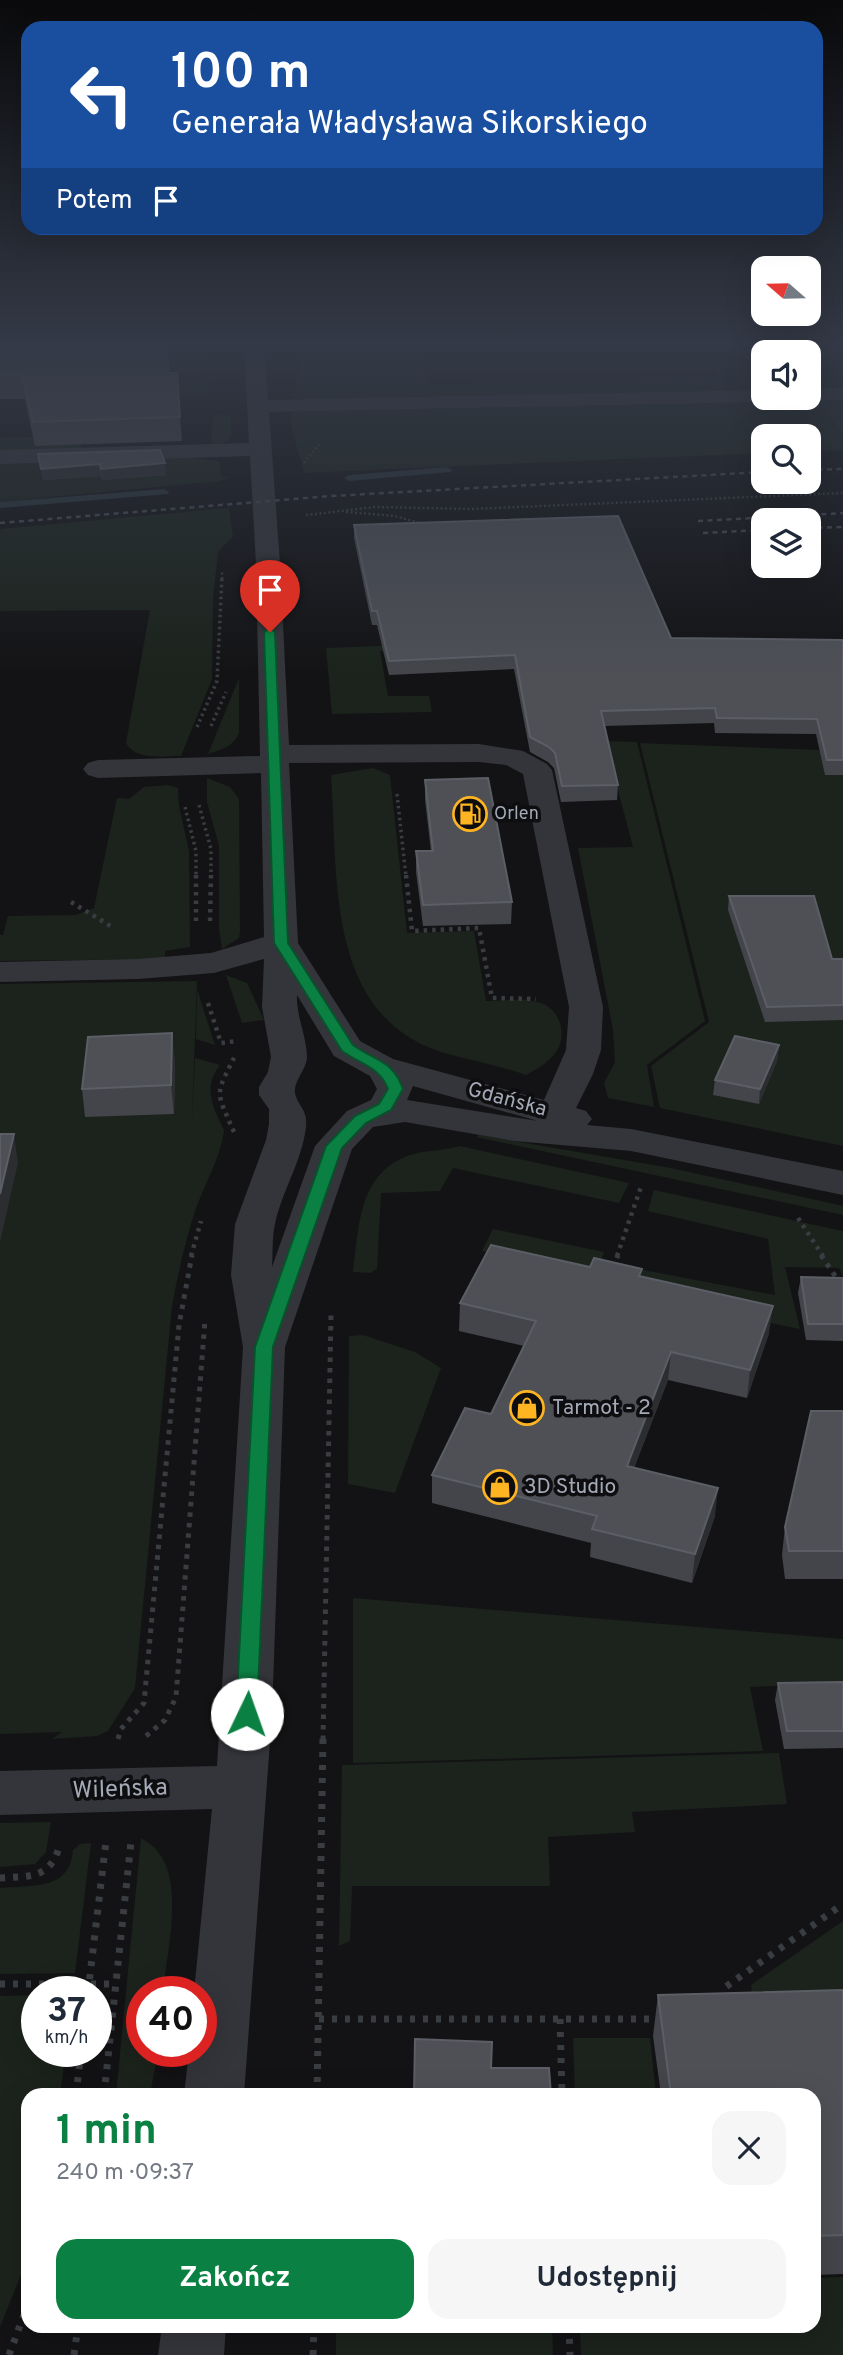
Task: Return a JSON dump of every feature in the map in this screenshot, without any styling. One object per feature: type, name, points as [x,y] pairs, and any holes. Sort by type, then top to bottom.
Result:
[{"type":"street","points":[[0,457],[100,454]]},
{"type":"street","points":[[215,2088],[247,1714],[264,1347],[251,1275],[256,1224],[285,1140],[288,1049],[279,1007],[281,943],[268,564],[259,454]]},
{"type":"street","points":[[98,769],[191,766],[273,759],[480,753],[513,757],[537,770],[586,1007],[588,1034],[583,1058],[555,1112]]},
{"type":"street","points":[[0,972],[138,970],[205,964],[281,943]]},
{"type":"street","points":[[264,1347],[334,1146],[368,1116],[386,1107],[395,1089],[390,1074],[347,1048],[316,994],[281,943]]},
{"type":"street","points":[[286,1090],[297,1064],[328,1056],[371,1062]]},
{"type":"street","name":"Gdańska","points":[[371,1062],[555,1112],[631,1140]]},
{"type":"street","points":[[286,1090],[302,1117],[320,1122],[368,1116]]},
{"type":"street","name":"Gdańska","points":[[368,1116],[405,1111],[514,1130],[631,1140],[843,1183]]},
{"type":"street","name":"Wileńska","points":[[0,1793],[109,1811],[240,1787]]},
{"type":"street","points":[[191,2355],[193,2333]]},
{"type":"path","points":[[300,515],[374,507],[484,509],[843,493]]},
{"type":"path","points":[[335,512],[395,516],[430,527]]},
{"type":"path","points":[[223,565],[217,681],[188,747],[198,803],[211,849],[210,929],[205,964],[224,1001],[239,1040],[239,1050],[218,1089],[219,1098],[235,1134]]},
{"type":"path","points":[[232,680],[191,766],[184,806],[196,851],[205,964],[221,1043],[239,1040]]},
{"type":"path","points":[[396,788],[412,931],[479,928],[492,998],[529,997],[544,1001]]},
{"type":"path","points":[[71,902],[107,925]]},
{"type":"path","points":[[610,1276],[644,1180]]},
{"type":"path","points":[[90,1976],[116,1746],[121,1730],[144,1703],[179,1325],[189,1264],[204,1213]]},
{"type":"path","points":[[796,1214],[830,1271],[843,1283]]},
{"type":"path","points":[[317,2088],[331,1311]]},
{"type":"path","points":[[142,1739],[165,1720],[176,1697],[206,1312]]},
{"type":"path","points":[[0,1878],[44,1874],[58,1860],[62,1832],[109,1811]]},
{"type":"path","points":[[105,2088],[132,1831],[109,1811]]},
{"type":"path","points":[[727,2009],[724,1988],[843,1904]]},
{"type":"path","points":[[0,1984],[21,1985]]},
{"type":"path","points":[[112,1985],[117,1984]]},
{"type":"path","points":[[560,2018],[562,2088]]},
{"type":"path","points":[[319,2019],[663,2019]]},
{"type":"path","points":[[77,2088],[79,2067]]},
{"type":"path","points":[[9,2355],[21,2323]]},
{"type":"path","points":[[74,2355],[77,2333]]},
{"type":"path","points":[[313,2355],[314,2333]]},
{"type":"path","points":[[569,2333],[570,2355]]},
{"type":"shaded area","points":[[299,454],[742,454],[304,473]]},
{"type":"shaded area","points":[[163,455],[219,461],[221,477],[232,476],[220,481],[0,502],[0,463]]},
{"type":"shaded area","points":[[229,508],[233,536],[218,552],[213,599],[212,679],[181,756],[136,753],[126,743],[150,610],[0,611],[0,529]]},
{"type":"shaded area","points":[[531,640],[500,646],[380,651],[388,696],[429,696],[432,712],[332,714],[326,648]]},
{"type":"shaded area","points":[[239,678],[239,733],[230,744],[208,754]]},
{"type":"shaded area","points":[[605,741],[637,742],[705,1021],[647,1065],[654,1107],[608,1098],[604,1083],[615,1062],[613,1030],[578,848],[633,847]]},
{"type":"shaded area","points":[[640,743],[843,751],[843,1146],[660,1108],[651,1066],[709,1022]]},
{"type":"shaded area","points":[[373,768],[390,775],[407,933],[474,931],[486,1001],[520,1000],[541,1003],[553,1011],[560,1023],[561,1038],[556,1052],[546,1063],[526,1075],[433,1049],[398,1029],[372,1002],[355,969],[344,932],[338,893],[331,775]]},
{"type":"shaded area","points":[[207,778],[230,787],[239,799],[240,931],[239,938],[222,949],[219,928],[219,846],[207,802]]},
{"type":"shaded area","points":[[168,785],[178,788],[179,806],[189,851],[190,947],[165,951],[165,959],[0,961],[0,935],[3,935],[8,916],[76,915],[94,908],[117,798],[129,799],[144,787]]},
{"type":"shaded area","points":[[226,975],[247,983],[264,1020],[242,1023]]},
{"type":"shaded area","points":[[197,981],[192,1122],[195,1058],[220,1065],[210,1090],[213,1105],[224,1130],[216,1161],[191,1223],[172,1306],[135,1688],[108,1731],[97,1736],[52,1739],[62,1732],[0,1734],[0,984]]},
{"type":"shaded area","points":[[197,989],[215,1045],[196,1039]]},
{"type":"shaded area","points":[[479,1135],[671,1168],[843,1206],[843,1215],[476,1137]]},
{"type":"shaded area","points":[[460,1146],[629,1183],[619,1203],[453,1168],[440,1191],[381,1193],[377,1269],[370,1273],[353,1272],[364,1205],[379,1176],[407,1156]]},
{"type":"shaded area","points":[[654,1190],[843,1231],[843,1276],[839,1268],[785,1267],[800,1329],[646,1297],[633,1268],[775,1295],[768,1239],[648,1211]]},
{"type":"shaded area","points":[[493,1229],[604,1252],[596,1276],[482,1251]]},
{"type":"shaded area","points":[[363,1335],[415,1352],[441,1368],[395,1493],[348,1484],[349,1336]]},
{"type":"shaded area","points":[[353,1598],[843,1639],[843,1683],[750,1687],[763,1751],[353,1763]]},
{"type":"shaded area","points":[[779,1753],[787,1804],[632,1812],[635,1832],[548,1837],[550,1886],[352,1886],[350,1941],[339,1946],[342,1765]]},
{"type":"shaded area","points":[[51,1822],[46,1852],[35,1864],[0,1867],[0,1823]]},
{"type":"shaded area","points":[[141,1838],[156,1850],[166,1865],[172,1900],[165,1976],[128,1976]]},
{"type":"shaded area","points":[[91,1843],[75,1973],[0,1974],[0,1888],[36,1885],[57,1879],[65,1873],[73,1850],[80,1844]]},
{"type":"shaded area","points":[[843,1921],[843,2004],[753,2005],[751,1985]]},
{"type":"shaded area","points":[[126,1992],[126,2067],[155,2067],[151,2088],[117,2088]]},
{"type":"shaded area","points":[[21,1995],[21,2067],[64,2067],[61,2088],[21,2088],[21,2274],[0,2327],[0,1996]]},
{"type":"shaded area","points":[[573,2038],[650,2038],[655,2088],[575,2088]]},
{"type":"shaded area","points":[[843,2277],[843,2355],[581,2355],[580,2333],[821,2333],[821,2278]]},
{"type":"shaded area","points":[[336,2333],[552,2333],[553,2355],[336,2355]]},
{"type":"building","points":[[38,454],[162,454],[165,463],[101,469],[100,464],[41,469]]},
{"type":"building","points":[[618,516],[671,638],[843,640],[843,760],[827,760],[817,719],[717,718],[715,708],[601,711],[618,785],[562,786],[555,753],[530,737],[515,655],[389,661],[377,611],[372,611],[354,525]]},
{"type":"building","points":[[488,778],[512,902],[423,905],[416,851],[433,851],[425,780]]},
{"type":"building","points":[[729,896],[814,896],[832,959],[843,959],[843,1005],[767,1007]]},
{"type":"building","points":[[172,1033],[171,1085],[82,1089],[88,1037]]},
{"type":"building","points":[[735,1036],[779,1045],[760,1089],[715,1080]]},
{"type":"building","points":[[0,1134],[14,1134],[0,1194]]},
{"type":"building","points":[[491,1245],[590,1267],[594,1258],[642,1269],[639,1276],[773,1306],[750,1370],[671,1352],[627,1466],[718,1488],[695,1554],[592,1529],[597,1516],[432,1475],[465,1408],[491,1414],[536,1321],[460,1303]]},
{"type":"building","points":[[801,1277],[843,1278],[843,1324],[808,1324]]},
{"type":"building","points":[[811,1411],[843,1411],[843,1551],[789,1551],[785,1527]]},
{"type":"building","points":[[843,1682],[843,1731],[787,1731],[778,1683]]},
{"type":"building","points":[[843,1990],[843,2235],[821,2236],[821,2088],[670,2088],[658,1995]]},
{"type":"building","points":[[415,2039],[492,2042],[491,2068],[549,2068],[550,2088],[414,2088]]},
{"type":"waterway","points":[[349,478],[447,470]]},
{"type":"waterway","points":[[0,505],[164,492]]},
{"type":"railway","points":[[821,470],[843,469]]},
{"type":"railway","points":[[0,523],[331,496],[751,473]]},
{"type":"railway","points":[[698,521],[843,513]]},
{"type":"railway","points":[[821,528],[843,527]]},
{"type":"railway","points":[[703,533],[751,531]]},
{"type":"place","name":"Orlen","points":[[470,814]]},
{"type":"place","name":"Tarmot - 2","points":[[527,1408]]},
{"type":"place","name":"3D Studio","points":[[500,1487]]},
{"type":"route","points":[[247,1714],[264,1347],[334,1146],[360,1119],[386,1107],[395,1089],[390,1074],[382,1067],[361,1058],[347,1048],[316,994],[281,943],[278,919],[270,632]]}]
